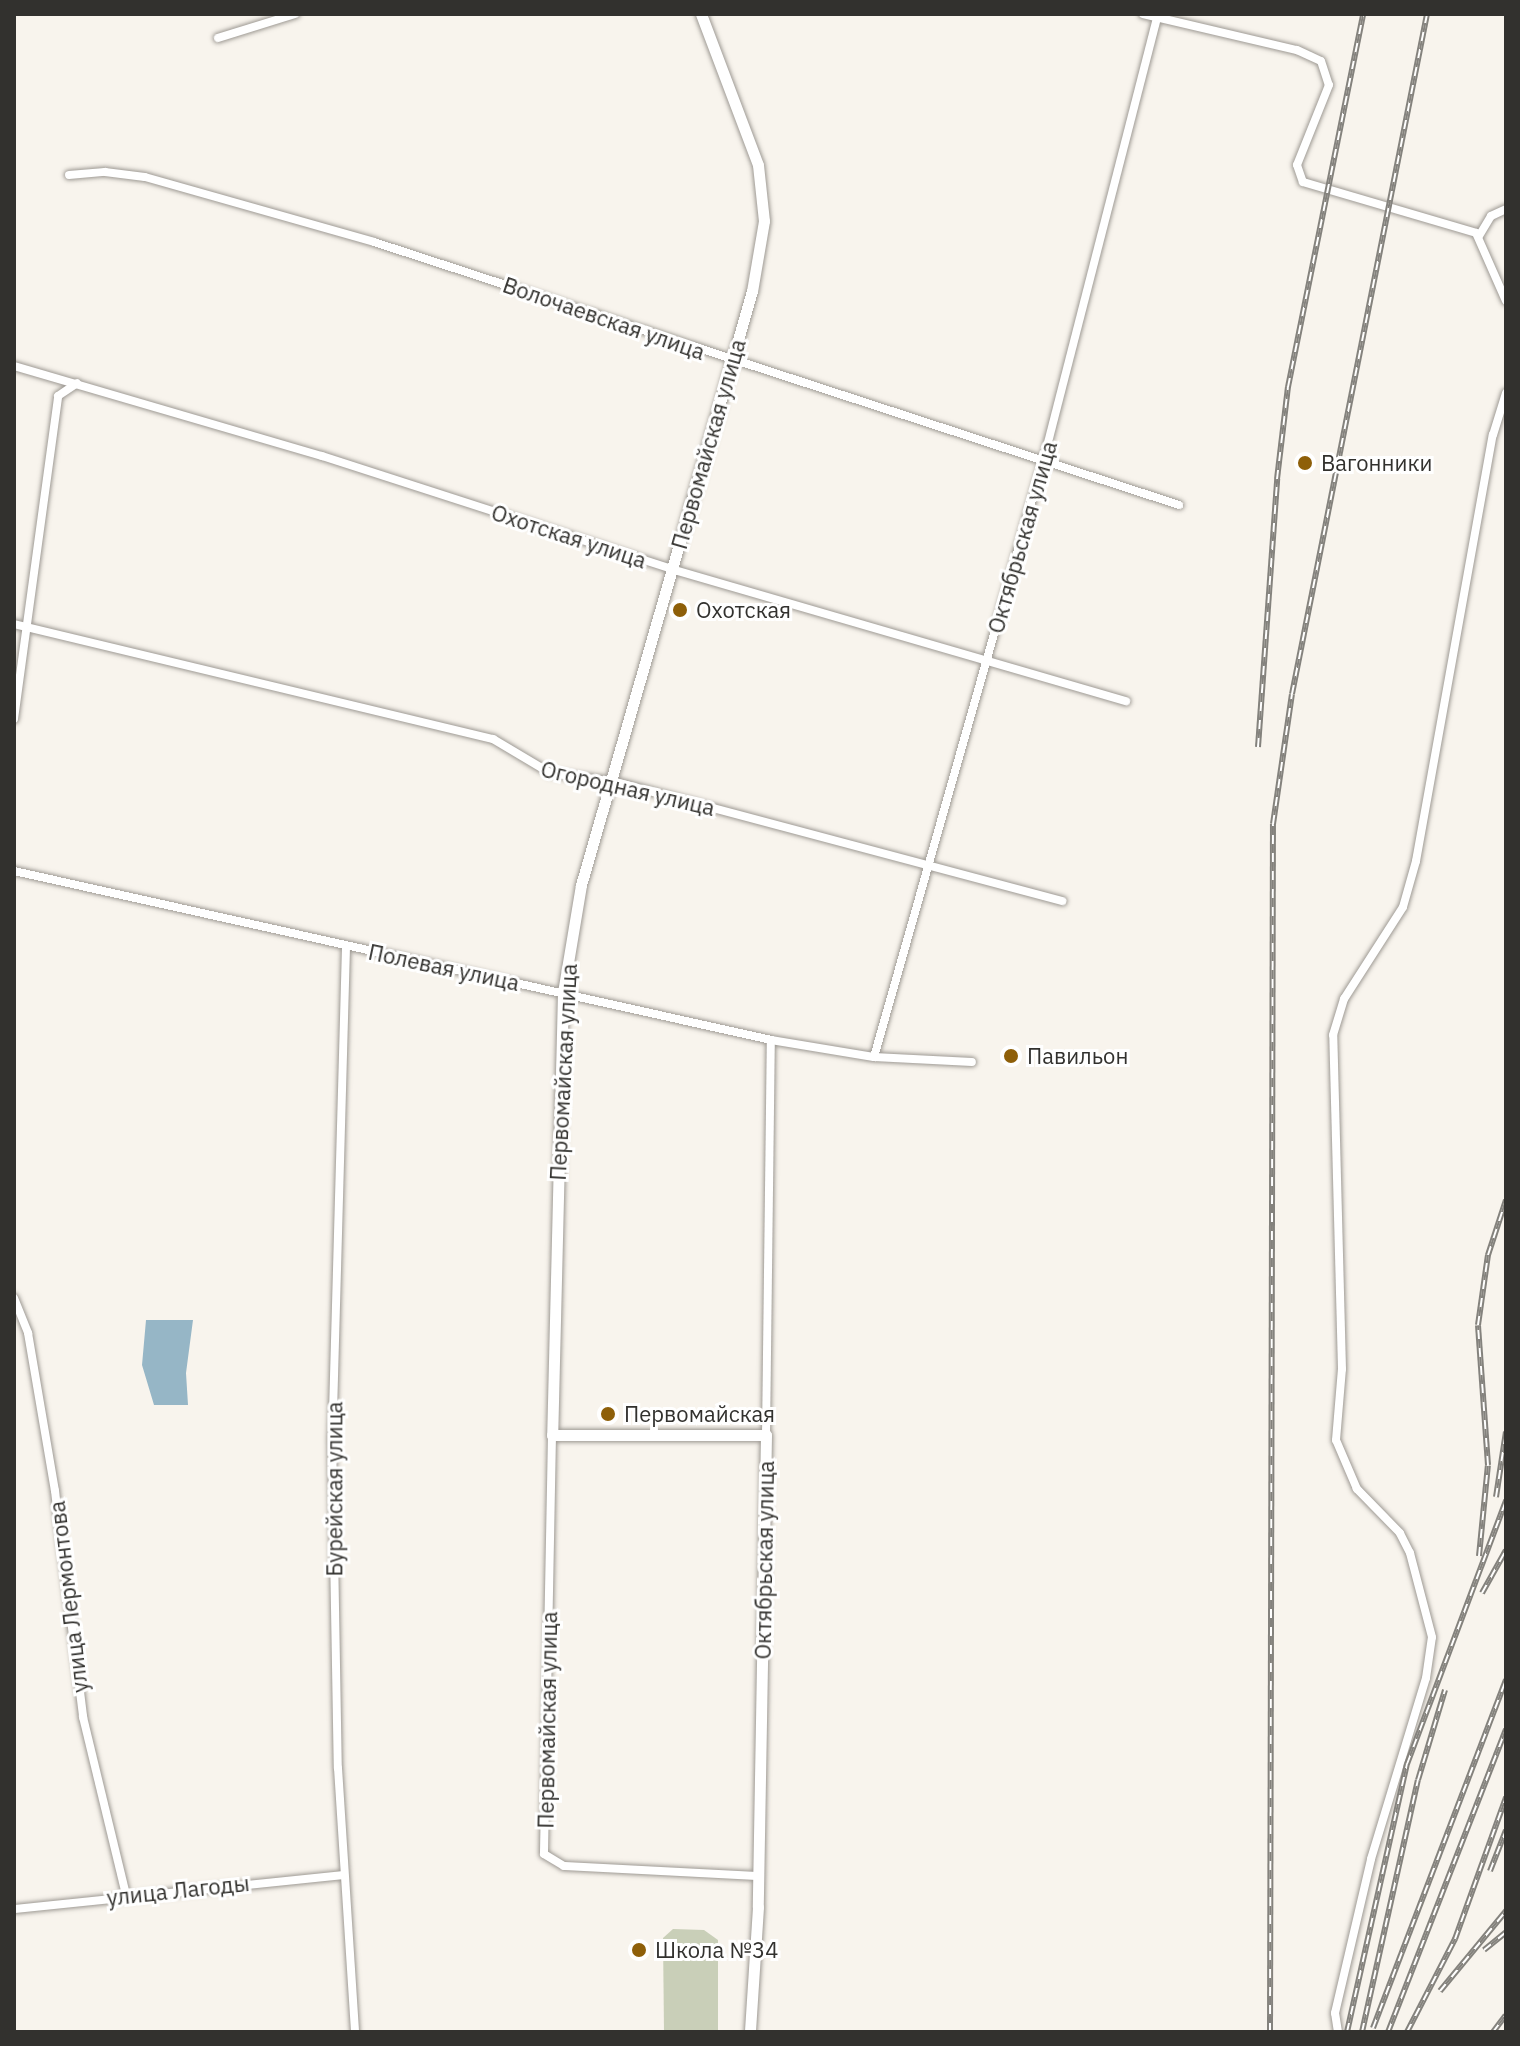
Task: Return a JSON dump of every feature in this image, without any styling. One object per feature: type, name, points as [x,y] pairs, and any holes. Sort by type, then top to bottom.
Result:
[{"type":"main road","name":"Первомайская улица","points":[[552,1435],[563,993],[581,885],[615,782],[671,569],[732,361],[764,221],[758,165],[701,14]]},
{"type":"main road","points":[[552,1435],[766,1435]]},
{"type":"main road","name":"Октябрьская улица","points":[[750,2032],[758,1876],[766,1435]]},
{"type":"street","points":[[218,38],[295,14]]},
{"type":"street","points":[[1143,14],[1297,50],[1321,61],[1329,85],[1297,165],[1303,182],[1479,236]]},
{"type":"street","name":"Октябрьская улица","points":[[874,1057],[1044,458],[1158,16]]},
{"type":"street","name":"Волочаевская улица","points":[[69,175],[118,173],[374,242],[732,361],[1044,458],[1179,505]]},
{"type":"street","points":[[1479,236],[1491,216],[1506,209]]},
{"type":"street","points":[[1479,236],[1506,301]]},
{"type":"street","name":"Охотская улица","points":[[14,366],[671,569],[1126,701]]},
{"type":"street","points":[[14,719],[24,625],[58,396],[77,383]]},
{"type":"street","points":[[1338,2032],[1335,2013],[1371,1859],[1426,1678],[1432,1637],[1410,1553],[1400,1533],[1357,1489],[1336,1440],[1342,1369],[1333,1035],[1344,999],[1403,907],[1416,861],[1493,435],[1506,393]]},
{"type":"street","name":"Огородная улица","points":[[14,624],[493,739],[550,773],[615,782],[928,862],[1062,901]]},
{"type":"street","name":"Полевая улица","points":[[14,871],[771,1040],[874,1057],[972,1062]]},
{"type":"street","name":"Бурейская улица","points":[[346,947],[332,1436],[342,1875],[355,2032]]},
{"type":"street","name":"Октябрьская улица","points":[[766,1435],[771,1040]]},
{"type":"street","name":"улица Лермонтова","points":[[14,1298],[28,1333],[55,1491],[86,1733],[126,1895]]},
{"type":"street","name":"Первомайская улица","points":[[552,1435],[544,1854],[550,1861],[758,1876]]},
{"type":"street","name":"улица Лагоды","points":[[14,1909],[342,1875]]},
{"type":"green space","points":[[673,1929],[704,1930],[718,1940],[718,2032],[664,2032],[663,1938]]},
{"type":"water","points":[[146,1320],[193,1320],[186,1373],[188,1405],[154,1405],[142,1365]]},
{"type":"railway","points":[[1258,747],[1277,479],[1288,387],[1363,14]]},
{"type":"railway","points":[[1270,2032],[1273,824],[1292,694],[1427,14]]},
{"type":"railway","points":[[1479,1556],[1488,1465],[1478,1325],[1488,1255],[1506,1200]]},
{"type":"railway","points":[[1496,1497],[1506,1432]]},
{"type":"railway","points":[[1347,2032],[1407,1764],[1506,1500]]},
{"type":"railway","points":[[1482,1593],[1506,1550]]},
{"type":"railway","points":[[1373,2028],[1506,1680]]},
{"type":"railway","points":[[1362,2032],[1418,1780],[1445,1690]]},
{"type":"railway","points":[[1388,2032],[1506,1729]]},
{"type":"railway","points":[[1407,2032],[1455,1939],[1506,1797]]},
{"type":"railway","points":[[1490,1871],[1506,1830]]},
{"type":"railway","points":[[1440,1991],[1506,1911]]},
{"type":"railway","points":[[1484,1950],[1506,1932]]},
{"type":"railway","points":[[1493,2032],[1506,2015]]},
{"type":"place","name":"Вагонники","points":[[1305,463]]},
{"type":"place","name":"Охотская","points":[[680,610]]},
{"type":"place","name":"Павильон","points":[[1011,1056]]},
{"type":"place","name":"Первомайская","points":[[608,1414]]},
{"type":"place","name":"Школа №34","points":[[639,1950]]}]
